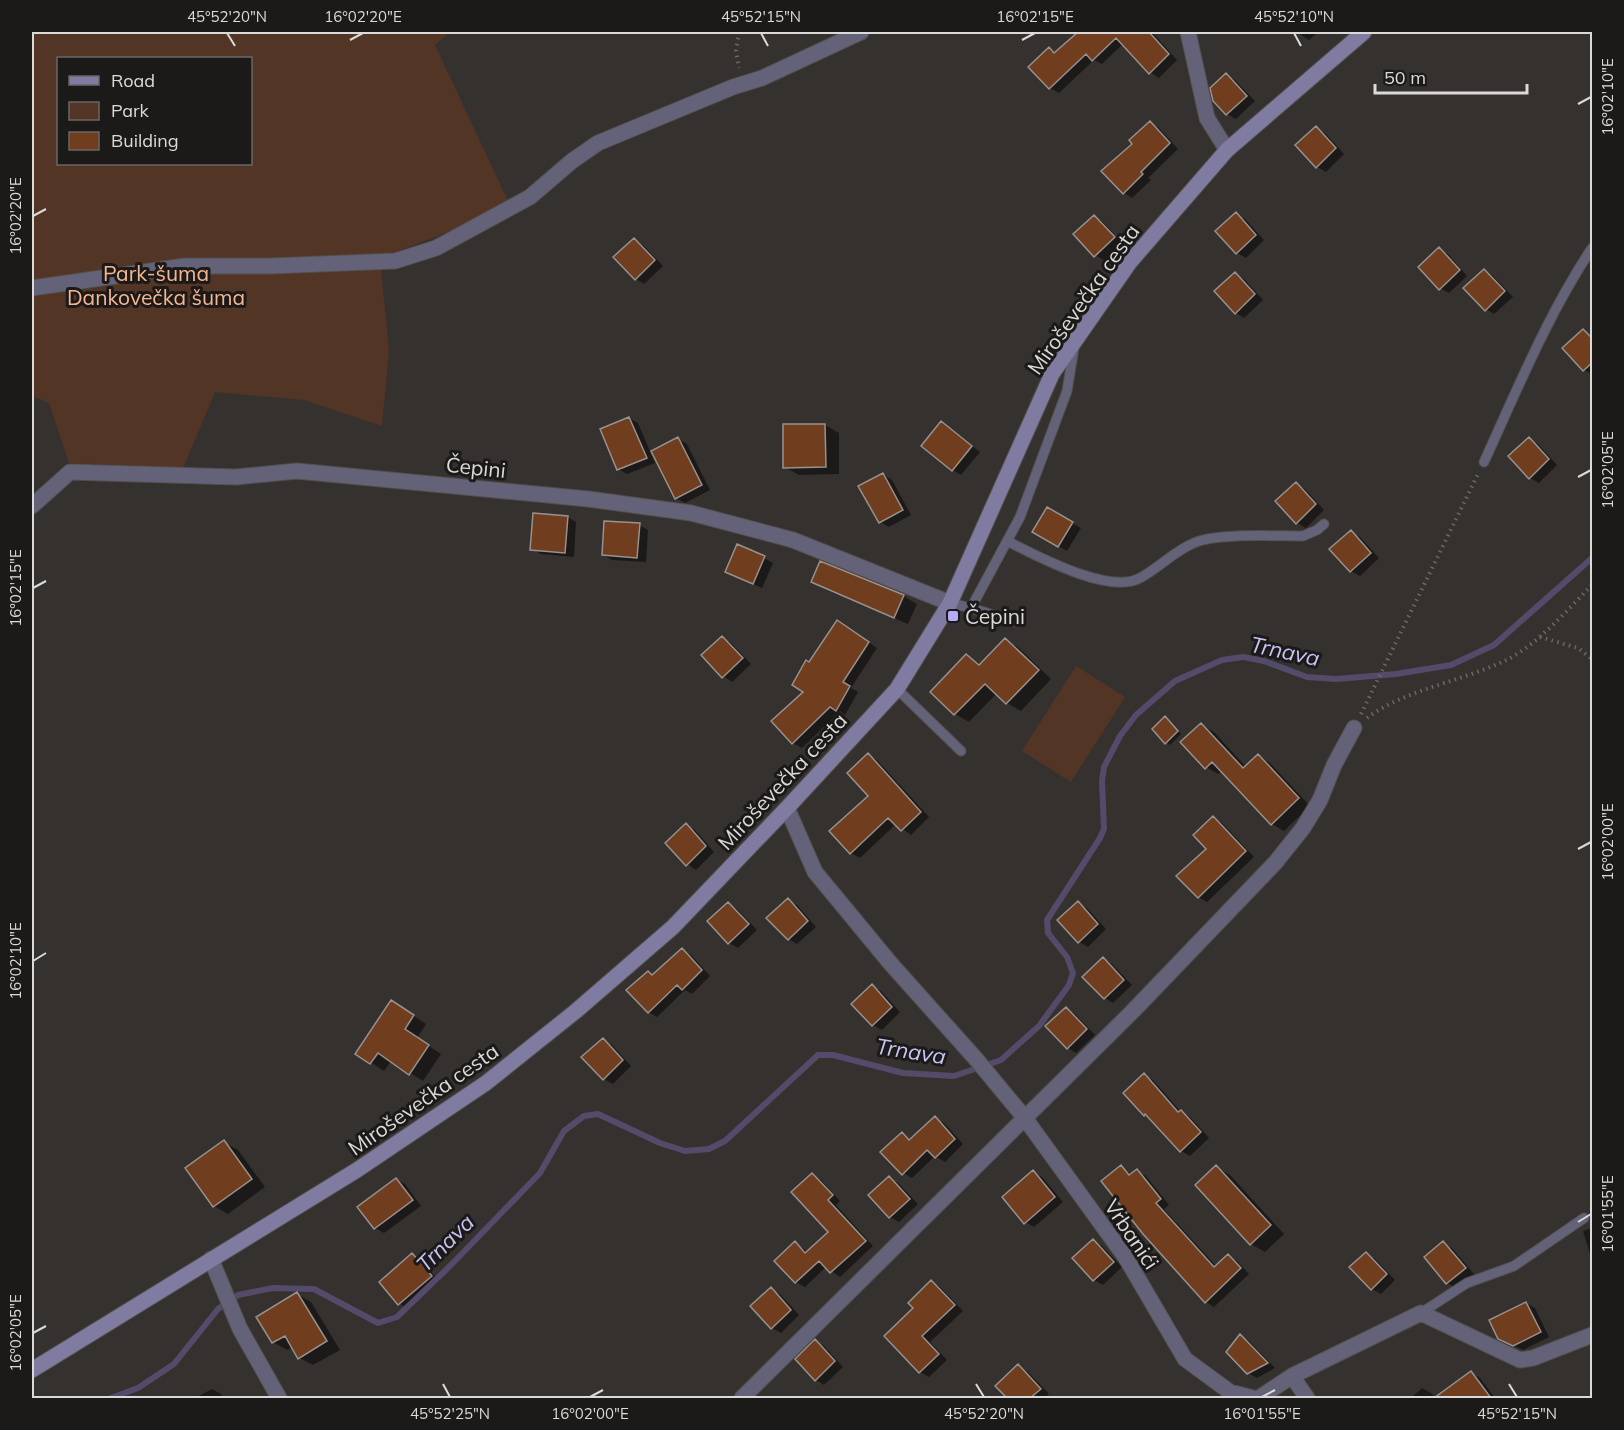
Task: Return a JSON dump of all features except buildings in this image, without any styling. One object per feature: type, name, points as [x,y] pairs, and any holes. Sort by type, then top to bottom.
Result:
[{"type":"main road","name":"Miroševečka cesta","points":[[32,1370],[357,1170],[486,1083],[576,1011],[673,927],[897,689],[950,603],[1052,374],[1130,261],[1227,150],[1364,32]]},
{"type":"street","points":[[32,288],[185,266],[271,266],[395,261],[436,248],[530,197],[572,161],[598,143],[650,120],[762,78],[861,32]]},
{"type":"street","points":[[1188,32],[1207,118],[1227,150]]},
{"type":"street","name":"Čepini","points":[[32,506],[70,472],[236,477],[297,471],[588,499],[691,513],[793,540],[950,603]]},
{"type":"street","points":[[742,1398],[1132,1012],[1275,863],[1303,828],[1320,800],[1334,765],[1354,728]]},
{"type":"street","name":"Vrbanići","points":[[787,808],[815,872],[1024,1118],[1126,1258],[1185,1359],[1230,1392],[1253,1398]]},
{"type":"street","points":[[211,1259],[227,1301],[279,1398]]},
{"type":"street","points":[[1266,1396],[1292,1376],[1421,1313],[1520,1360],[1533,1358],[1593,1335]]},
{"type":"street","points":[[1292,1376],[1307,1398]]},
{"type":"lane","points":[[1484,462],[1542,337],[1581,265],[1593,248]]},
{"type":"lane","points":[[971,608],[1020,518],[1066,391],[1076,340]]},
{"type":"lane","points":[[1007,541],[1059,567],[1125,584],[1140,578],[1195,542],[1213,538],[1304,536],[1324,524]]},
{"type":"lane","points":[[950,603],[1016,622]]},
{"type":"lane","points":[[897,689],[961,751]]},
{"type":"lane","points":[[1421,1313],[1467,1283],[1514,1266],[1584,1218]]},
{"type":"path","points":[[739,32],[736,51],[742,84]]},
{"type":"path","points":[[1354,728],[1484,462]]},
{"type":"path","points":[[1354,728],[1379,709],[1505,661],[1539,637],[1593,585]]},
{"type":"path","points":[[1539,637],[1578,648],[1593,659]]},
{"type":"green space","name":"Park-šuma Dankovečka šuma","points":[[32,32],[450,32],[435,45],[508,201],[455,229],[380,258],[389,351],[382,426],[304,400],[215,392],[183,468],[69,463],[49,403],[32,396]]},
{"type":"green space","points":[[1076,666],[1125,697],[1071,782],[1022,751]]},
{"type":"waterway","name":"Trnava","points":[[111,1398],[138,1388],[174,1364],[218,1309],[238,1295],[273,1288],[314,1289],[378,1323],[397,1317],[540,1173],[564,1131],[584,1116],[598,1114],[660,1143],[685,1151],[709,1149],[725,1141],[818,1055],[833,1055],[903,1073],[954,1076],[1001,1060],[1039,1026],[1069,985],[1073,973],[1067,957],[1048,933],[1047,920],[1104,829],[1102,781],[1104,767],[1120,736],[1136,715],[1175,681],[1222,660],[1243,657],[1264,661],[1307,677],[1336,679],[1396,674],[1451,665],[1494,645],[1592,558]]},
{"type":"place","name":"Čepini","points":[[953,616]]}]
